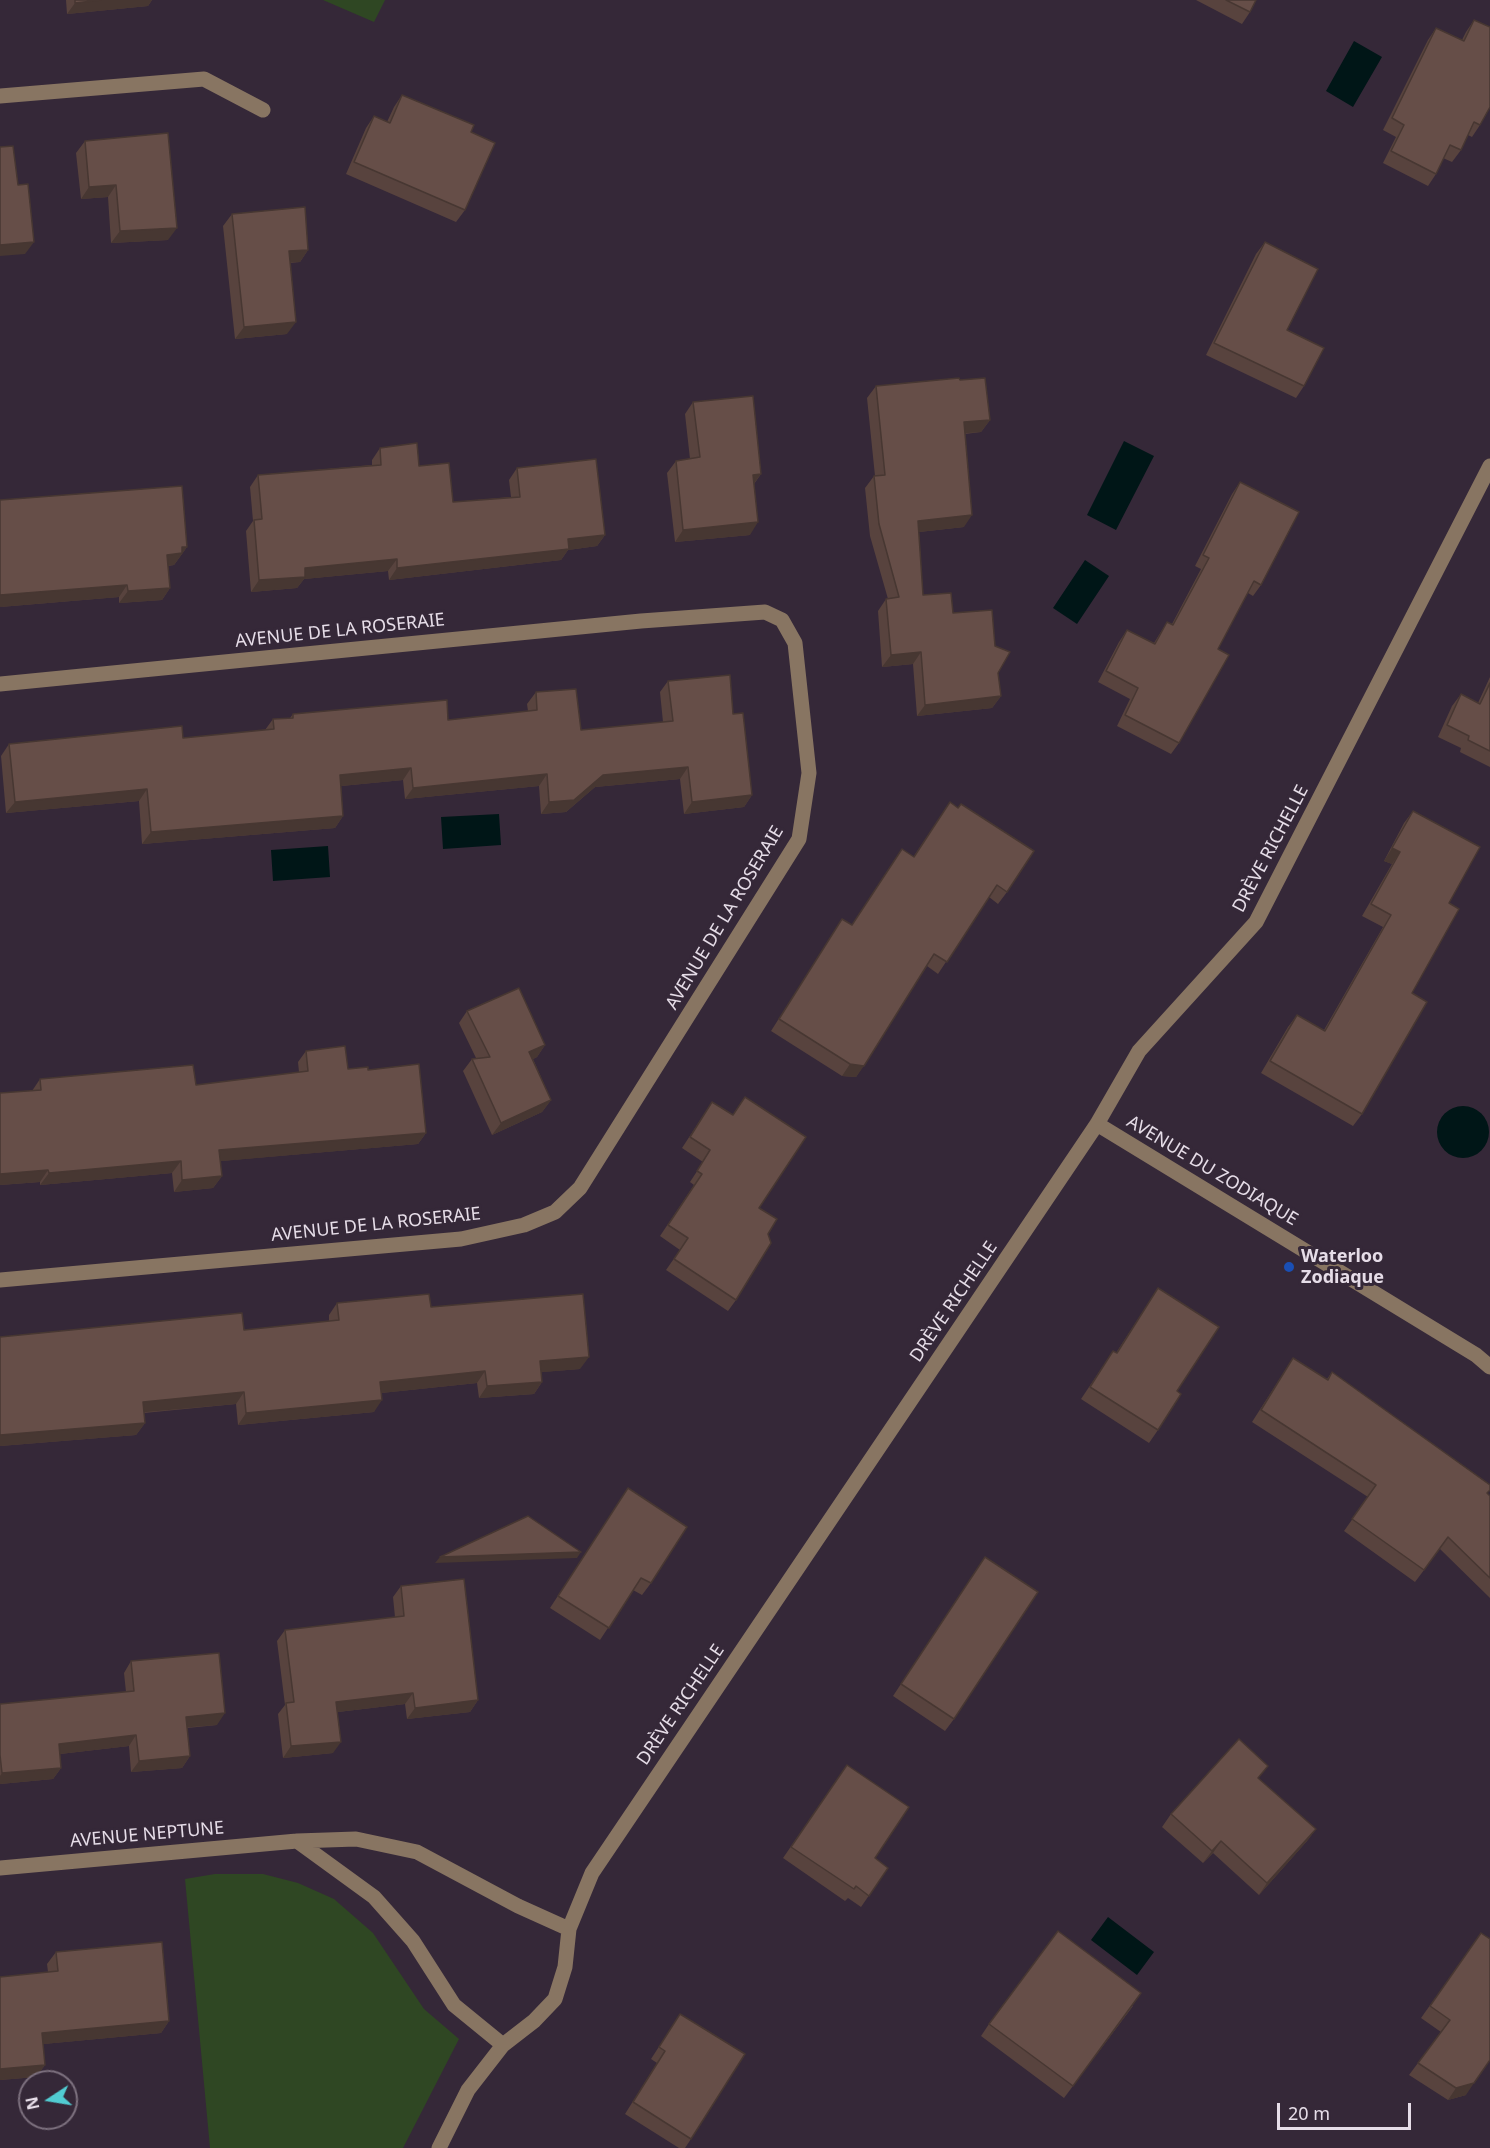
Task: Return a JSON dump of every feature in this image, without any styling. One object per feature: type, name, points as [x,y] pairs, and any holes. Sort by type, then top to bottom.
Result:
[{"type":"street","points":[[0,96],[204,79],[263,110]]},
{"type":"street","name":"DRÈVE RICHELLE","points":[[439,2148],[468,2090],[503,2045],[534,2021],[555,1999],[565,1967],[569,1929],[592,1873],[1097,1124],[1138,1051],[1256,922],[1490,466]]},
{"type":"street","name":"AVENUE DE LA ROSERAIE","points":[[0,684],[641,621],[765,612],[782,620],[795,643],[809,773],[800,839],[580,1188],[555,1212],[524,1225],[461,1239],[0,1280]]},
{"type":"street","name":"AVENUE DU ZODIAQUE","points":[[1097,1124],[1476,1355],[1490,1367]]},
{"type":"street","name":"AVENUE NEPTUNE","points":[[0,1868],[297,1841],[356,1839],[417,1852],[518,1906],[569,1929]]},
{"type":"street","points":[[297,1841],[374,1897],[413,1941],[454,2005],[503,2045]]},
{"type":"green space","points":[[323,0],[385,0],[374,22]]},
{"type":"green space","points":[[215,1874],[263,1874],[298,1883],[334,1899],[373,1933],[424,2009],[459,2039],[403,2148],[210,2148],[185,1879]]},
{"type":"shaded area","points":[[1354,41],[1382,57],[1353,107],[1326,91]]},
{"type":"shaded area","points":[[1124,441],[1154,456],[1116,530],[1087,515]]},
{"type":"shaded area","points":[[1085,560],[1109,576],[1077,624],[1053,608]]},
{"type":"shaded area","points":[[499,814],[501,845],[443,849],[441,817]]},
{"type":"shaded area","points":[[328,846],[330,877],[273,881],[271,850]]},
{"type":"shaded area","points":[[1463,1106],[1473,1108],[1481,1114],[1487,1122],[1489,1132],[1487,1142],[1481,1150],[1473,1156],[1463,1158],[1453,1156],[1445,1150],[1439,1142],[1437,1132],[1439,1122],[1445,1114],[1453,1108]]},
{"type":"shaded area","points":[[1108,1917],[1154,1952],[1137,1975],[1091,1940]]},
{"type":"building","points":[[75,0],[101,0],[75,3]]},
{"type":"building","points":[[1226,0],[1256,0],[1250,12]]},
{"type":"building","points":[[1474,20],[1490,27],[1490,107],[1480,125],[1474,122],[1461,150],[1450,145],[1436,174],[1391,151],[1404,125],[1392,118],[1436,28],[1464,41]]},
{"type":"building","points":[[402,95],[474,125],[471,132],[495,143],[465,210],[354,162],[374,116],[390,123]]},
{"type":"building","points":[[168,133],[177,228],[120,231],[116,185],[89,187],[85,141]]},
{"type":"building","points":[[13,146],[18,185],[28,184],[34,242],[0,245],[0,147]]},
{"type":"building","points":[[305,207],[308,250],[289,251],[296,322],[244,327],[232,214]]},
{"type":"building","points":[[1265,242],[1318,269],[1287,330],[1324,348],[1304,386],[1214,343]]},
{"type":"building","points":[[959,378],[960,380],[985,378],[990,420],[964,422],[972,515],[918,521],[923,595],[951,593],[953,613],[992,610],[995,646],[1010,652],[998,673],[1001,696],[925,705],[921,652],[891,655],[886,599],[899,597],[879,524],[874,476],[885,475],[876,386]]},
{"type":"building","points":[[753,396],[761,474],[753,475],[758,522],[683,530],[676,461],[700,457],[693,402]]},
{"type":"building","points":[[417,443],[419,466],[449,463],[453,502],[520,497],[517,468],[596,459],[605,535],[568,539],[569,549],[397,568],[397,559],[305,568],[305,577],[259,580],[254,520],[262,519],[258,475],[381,465],[380,448]]},
{"type":"building","points":[[1240,482],[1299,512],[1261,585],[1254,581],[1218,649],[1229,655],[1179,743],[1125,715],[1138,688],[1106,671],[1127,630],[1155,644],[1167,622],[1173,625],[1209,558],[1203,555]]},
{"type":"building","points":[[182,486],[187,547],[182,547],[182,553],[167,555],[170,588],[128,591],[127,585],[0,595],[0,500]]},
{"type":"building","points":[[730,675],[733,714],[743,713],[752,795],[692,802],[688,767],[603,775],[574,800],[549,802],[547,774],[413,788],[411,768],[340,775],[343,816],[151,832],[147,789],[15,802],[9,744],[182,726],[183,738],[274,729],[273,719],[293,718],[293,714],[447,700],[448,720],[537,710],[536,692],[576,689],[581,730],[673,721],[668,681]]},
{"type":"building","points":[[1490,683],[1490,751],[1468,740],[1469,736],[1447,725],[1461,694],[1480,704]]},
{"type":"building","points":[[950,802],[958,808],[961,804],[1034,851],[1007,892],[997,885],[947,962],[934,954],[864,1066],[850,1064],[779,1019],[842,919],[852,925],[902,849],[914,857]]},
{"type":"building","points":[[1413,811],[1480,847],[1449,903],[1459,909],[1412,993],[1427,1002],[1362,1114],[1270,1061],[1297,1015],[1325,1031],[1391,915],[1371,904],[1400,852],[1392,848]]},
{"type":"building","points":[[519,988],[545,1045],[529,1052],[551,1100],[501,1123],[472,1059],[490,1057],[467,1011]]},
{"type":"building","points":[[345,1046],[348,1069],[368,1067],[368,1070],[419,1064],[426,1133],[219,1150],[222,1176],[182,1180],[181,1161],[49,1173],[48,1170],[0,1174],[0,1093],[41,1090],[40,1079],[193,1065],[196,1085],[308,1071],[306,1051]]},
{"type":"building","points":[[745,1097],[806,1137],[759,1208],[777,1219],[768,1234],[771,1243],[736,1300],[674,1259],[688,1238],[668,1225],[702,1174],[697,1171],[710,1150],[690,1137],[712,1102],[733,1115]]},
{"type":"building","points":[[1158,1288],[1219,1327],[1177,1391],[1181,1394],[1158,1430],[1090,1387],[1113,1351],[1117,1353]]},
{"type":"building","points":[[429,1294],[431,1307],[583,1294],[589,1357],[540,1361],[542,1382],[487,1386],[485,1371],[380,1382],[382,1400],[246,1413],[244,1392],[143,1402],[145,1423],[0,1435],[0,1337],[242,1313],[244,1330],[339,1320],[337,1303]]},
{"type":"building","points":[[1293,1358],[1328,1380],[1332,1372],[1490,1485],[1487,1493],[1490,1496],[1490,1578],[1448,1537],[1424,1570],[1352,1519],[1376,1485],[1261,1410]]},
{"type":"building","points":[[628,1488],[687,1527],[651,1583],[641,1578],[609,1628],[558,1596]]},
{"type":"building","points":[[528,1516],[581,1552],[440,1557]]},
{"type":"building","points":[[985,1557],[1038,1592],[954,1719],[901,1684]]},
{"type":"building","points":[[464,1579],[478,1700],[415,1708],[413,1693],[336,1702],[341,1742],[291,1746],[286,1703],[294,1702],[285,1630],[404,1616],[401,1586]]},
{"type":"building","points":[[219,1653],[225,1713],[186,1717],[190,1756],[139,1761],[136,1735],[59,1744],[61,1768],[2,1773],[0,1704],[134,1691],[131,1661]]},
{"type":"building","points":[[1239,1739],[1268,1766],[1258,1778],[1316,1829],[1267,1883],[1221,1841],[1212,1851],[1171,1814]]},
{"type":"building","points":[[847,1765],[909,1807],[875,1858],[888,1868],[869,1896],[856,1886],[854,1889],[791,1847]]},
{"type":"building","points":[[1058,1931],[1141,1993],[1073,2086],[989,2024]]},
{"type":"building","points":[[1481,1933],[1490,1939],[1490,2060],[1474,2083],[1456,2088],[1418,2063],[1450,2020],[1430,2006]]},
{"type":"building","points":[[162,1942],[169,2021],[42,2033],[45,2065],[0,2069],[0,1977],[58,1971],[56,1952]]},
{"type":"building","points":[[680,2014],[745,2054],[691,2139],[633,2102],[665,2051],[659,2047]]},
{"type":"place","name":"Waterloo Zodiaque","points":[[1289,1267]]}]
